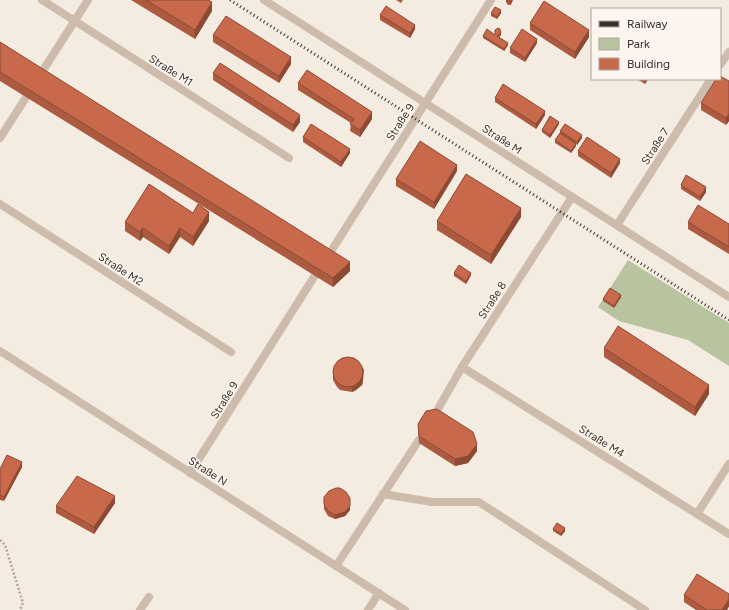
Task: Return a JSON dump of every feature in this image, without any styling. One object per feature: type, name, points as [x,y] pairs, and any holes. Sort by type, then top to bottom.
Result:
[{"type":"lane","name":"Straße M1","points":[[42,0],[289,158]]},
{"type":"lane","points":[[40,75],[88,0]]},
{"type":"lane","name":"Straße M","points":[[264,0],[729,297]]},
{"type":"lane","name":"Straße 9","points":[[328,256],[491,0]]},
{"type":"lane","points":[[721,64],[729,52]]},
{"type":"lane","name":"Straße 7","points":[[617,225],[710,80]]},
{"type":"lane","points":[[0,138],[25,99]]},
{"type":"lane","name":"Straße 8","points":[[434,416],[462,367],[572,197]]},
{"type":"lane","name":"Straße M2","points":[[0,204],[231,352]]},
{"type":"lane","name":"Straße 9","points":[[190,473],[314,277]]},
{"type":"lane","name":"Straße N","points":[[0,351],[405,610]]},
{"type":"lane","name":"Straße M4","points":[[462,367],[729,534]]},
{"type":"lane","points":[[336,566],[418,440]]},
{"type":"lane","points":[[698,514],[729,464]]},
{"type":"lane","points":[[383,494],[432,502],[479,502],[645,610]]},
{"type":"lane","points":[[368,610],[379,593]]},
{"type":"lane","points":[[140,610],[148,597]]},
{"type":"path","points":[[0,540],[5,545],[24,603],[20,610]]},
{"type":"green space","points":[[628,260],[729,323],[729,366],[688,340],[619,321],[598,307]]},
{"type":"building","points":[[146,0],[208,0],[212,2],[195,30]]},
{"type":"building","points":[[544,1],[589,30],[575,52],[530,23]]},
{"type":"building","points":[[386,6],[415,25],[410,33],[380,15]]},
{"type":"building","points":[[495,7],[501,10],[497,17],[491,13]]},
{"type":"building","points":[[226,16],[291,57],[279,76],[213,35]]},
{"type":"building","points":[[498,28],[500,29],[501,33],[497,36],[508,43],[504,49],[483,36],[487,29],[495,35],[495,30]]},
{"type":"building","points":[[522,29],[537,39],[525,58],[510,48]]},
{"type":"building","points":[[0,42],[350,262],[333,278],[0,72]]},
{"type":"building","points":[[220,63],[300,115],[293,125],[213,73]]},
{"type":"building","points":[[307,70],[372,112],[360,130],[350,124],[354,119],[298,83]]},
{"type":"building","points":[[721,77],[729,81],[729,114],[726,118],[701,103],[715,80],[721,80]]},
{"type":"building","points":[[503,84],[545,111],[536,124],[495,98]]},
{"type":"building","points":[[550,116],[559,122],[550,135],[542,130]]},
{"type":"building","points":[[311,124],[350,149],[341,162],[303,137]]},
{"type":"building","points":[[565,124],[582,135],[577,142],[560,131]]},
{"type":"building","points":[[560,133],[576,144],[571,151],[555,140]]},
{"type":"building","points":[[587,137],[620,159],[611,173],[578,151]]},
{"type":"building","points":[[420,141],[457,165],[434,202],[396,179]]},
{"type":"building","points":[[466,174],[521,208],[491,255],[437,221]]},
{"type":"building","points":[[686,175],[706,187],[700,197],[681,185]]},
{"type":"building","points":[[149,184],[193,213],[198,204],[209,212],[193,237],[180,228],[169,246],[143,228],[140,232],[125,222]]},
{"type":"building","points":[[698,205],[729,224],[729,247],[688,222]]},
{"type":"building","points":[[459,265],[471,273],[466,281],[454,273]]},
{"type":"building","points":[[610,288],[621,295],[614,306],[603,299]]},
{"type":"building","points":[[618,326],[709,385],[695,407],[604,348]]},
{"type":"building","points":[[348,357],[359,361],[363,372],[359,383],[348,387],[337,383],[333,372],[337,361]]},
{"type":"building","points":[[437,409],[473,432],[477,444],[468,456],[455,459],[419,436],[418,424],[426,411]]},
{"type":"building","points":[[7,455],[22,462],[4,497],[0,495],[0,469]]},
{"type":"building","points":[[77,476],[115,496],[94,527],[56,506]]},
{"type":"building","points":[[340,488],[346,492],[350,498],[350,506],[345,512],[335,515],[328,511],[324,504],[324,497],[329,491]]},
{"type":"building","points":[[557,523],[565,528],[561,534],[553,529]]},
{"type":"building","points":[[697,574],[729,594],[729,599],[722,610],[707,610],[684,595]]},
{"type":"railway","points":[[230,0],[729,320]]}]
